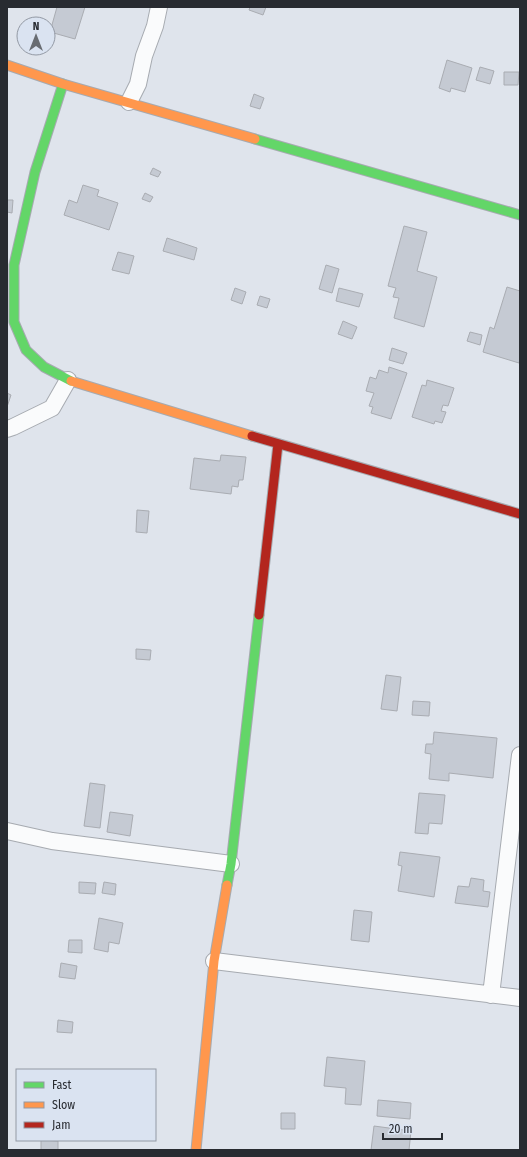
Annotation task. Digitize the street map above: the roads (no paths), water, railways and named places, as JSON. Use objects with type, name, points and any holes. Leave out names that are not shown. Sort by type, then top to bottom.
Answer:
[{"type":"street","points":[[129,102],[138,84],[144,56],[155,26],[159,7]]},
{"type":"street","points":[[7,65],[63,84],[520,215]]},
{"type":"street","points":[[63,84],[35,172],[14,265],[14,322],[26,350],[44,367],[68,380],[278,444],[520,514]]},
{"type":"street","points":[[7,429],[52,408],[68,380]]},
{"type":"street","points":[[196,1150],[214,961],[231,864],[278,444]]},
{"type":"street","points":[[491,995],[520,755]]},
{"type":"street","points":[[7,831],[52,841],[231,864]]},
{"type":"street","points":[[214,961],[520,998]]}]
